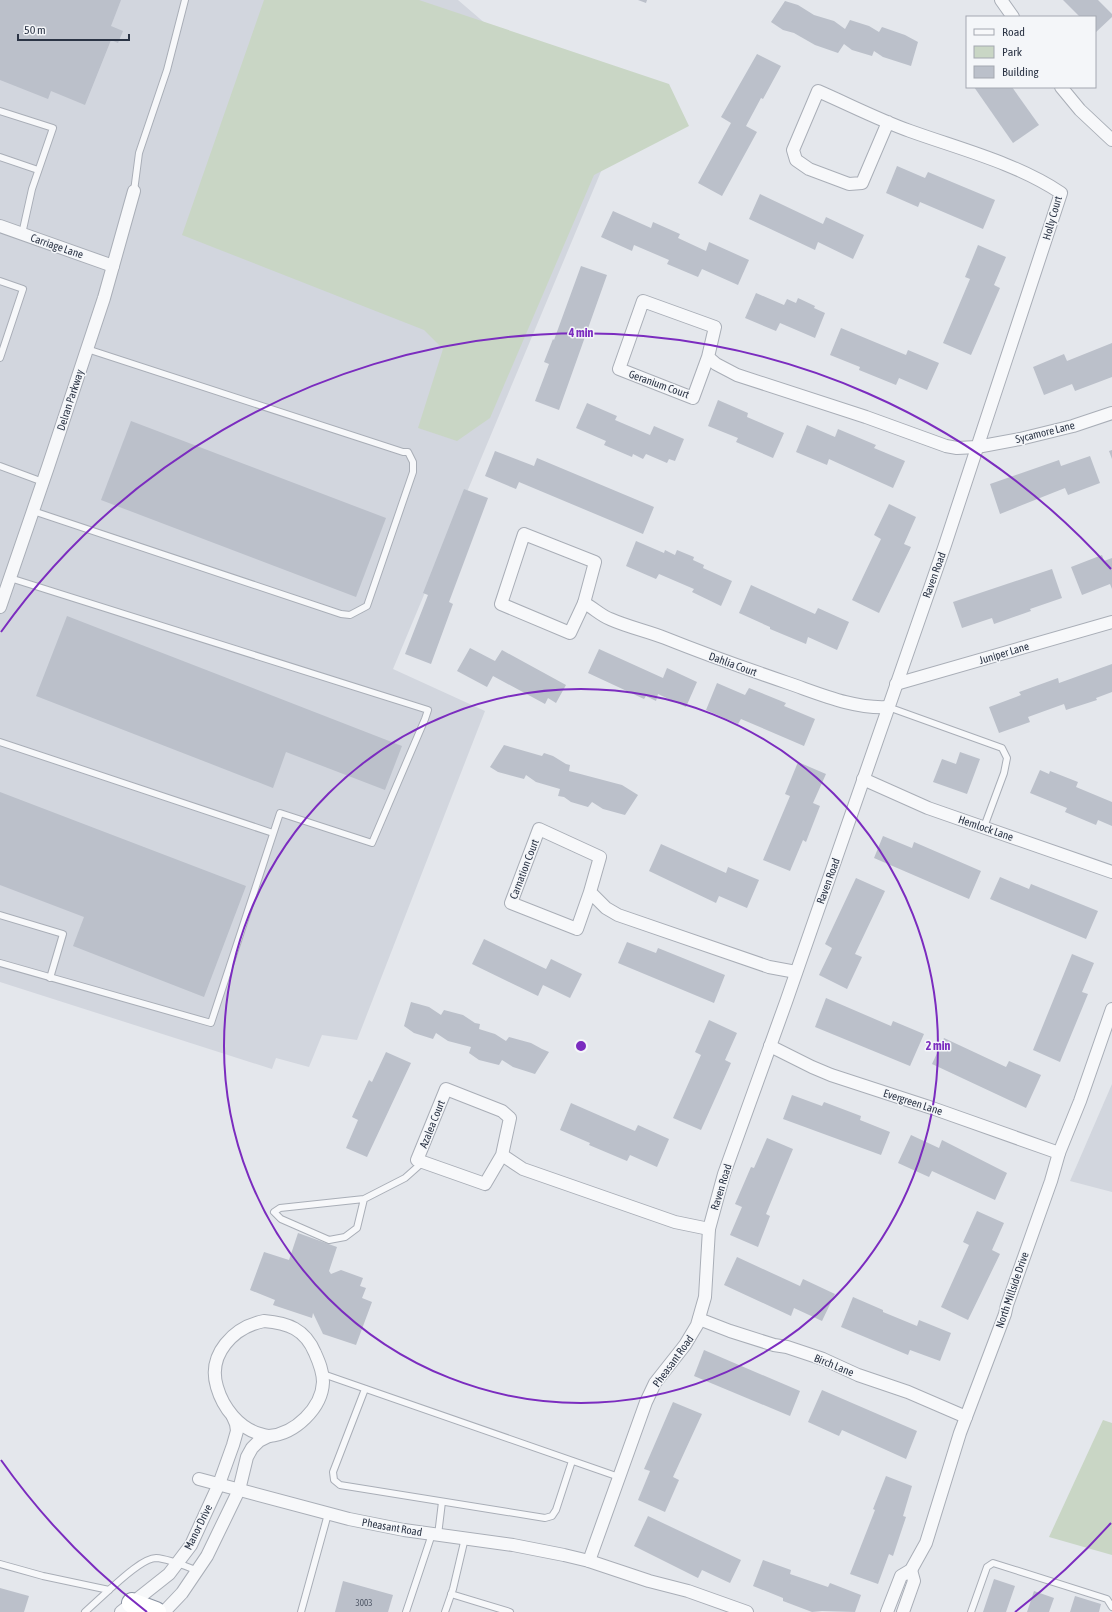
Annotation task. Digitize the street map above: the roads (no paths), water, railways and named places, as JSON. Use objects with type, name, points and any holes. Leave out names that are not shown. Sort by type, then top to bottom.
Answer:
[{"type":"highway","points":[[126,1607],[156,1612]]},
{"type":"street","points":[[1001,0],[1012,16]]},
{"type":"street","points":[[1061,88],[1080,110],[1112,140]]},
{"type":"street","name":"Holly Court","points":[[888,122],[862,183],[850,184],[809,170],[796,160],[793,150],[818,90],[908,130],[1002,163],[1043,181],[1061,192],[977,447]]},
{"type":"street","name":"Delran Parkway","points":[[0,606],[87,349],[113,266],[134,191]]},
{"type":"street","name":"Carriage Lane","points":[[0,226],[113,266]]},
{"type":"street","name":"Geranium Court","points":[[643,301],[715,327],[708,357],[692,398],[619,369],[643,301]]},
{"type":"street","points":[[708,357],[716,364],[737,375],[866,417],[946,446],[957,448],[977,447]]},
{"type":"street","name":"Sycamore Lane","points":[[977,447],[1020,439],[1073,426],[1112,413]]},
{"type":"street","name":"Raven Road","points":[[699,1319],[707,1283],[707,1245],[709,1229],[724,1174],[952,525],[977,447]]},
{"type":"street","points":[[524,534],[595,562],[584,603],[570,633],[501,604],[524,534]]},
{"type":"street","name":"Dahlia Court","points":[[584,603],[591,606],[600,615],[664,637],[737,666],[862,706],[874,708],[888,707]]},
{"type":"street","name":"Juniper Lane","points":[[896,684],[1112,622]]},
{"type":"street","name":"Hemlock Lane","points":[[863,779],[917,804],[1112,872]]},
{"type":"street","name":"Carnation Court","points":[[539,829],[600,857],[590,892],[577,929],[511,903],[539,829]]},
{"type":"street","points":[[590,892],[606,908],[618,915],[769,967],[796,972]]},
{"type":"street","name":"North Millside Drive","points":[[887,1612],[902,1576],[912,1570],[926,1544],[966,1417],[1005,1314],[1059,1153],[1080,1101],[1112,1009]]},
{"type":"street","name":"Evergreen Lane","points":[[770,1046],[831,1075],[927,1106],[1059,1153]]},
{"type":"street","name":"Azalea Court","points":[[446,1089],[502,1111],[510,1118],[502,1155],[485,1184],[417,1160],[446,1089]]},
{"type":"street","points":[[502,1155],[522,1169],[535,1174],[675,1222],[709,1229]]},
{"type":"street","name":"Birch Lane","points":[[699,1319],[730,1331],[774,1345],[787,1347],[823,1360],[858,1375],[908,1392],[966,1417]]},
{"type":"street","name":"Pheasant Road","points":[[589,1561],[641,1412],[650,1392],[662,1372],[692,1335],[699,1319]]},
{"type":"street","name":"Manor Drive","points":[[126,1607],[160,1582],[178,1563],[197,1534],[218,1484],[235,1438],[236,1424],[224,1404],[215,1378],[215,1369],[222,1350],[235,1333],[244,1327],[264,1321],[291,1326],[303,1335],[313,1347],[322,1367],[322,1391],[319,1399],[309,1414],[294,1427],[268,1436],[256,1444],[247,1457],[239,1490],[207,1556],[182,1593],[164,1612]]},
{"type":"street","name":"Manor Drive","points":[[233,1417],[245,1428],[268,1436]]},
{"type":"street","name":"Pheasant Road","points":[[199,1479],[328,1514],[390,1528],[513,1545],[589,1561],[649,1581],[688,1591],[747,1612]]},
{"type":"street","name":"North Millside Drive","points":[[903,1612],[914,1581],[912,1570]]},
{"type":"lane","points":[[134,191],[139,152],[167,70],[185,0]]},
{"type":"lane","points":[[0,111],[52,128],[32,189],[22,234]]},
{"type":"lane","points":[[0,157],[38,170]]},
{"type":"lane","points":[[0,281],[23,289],[0,358]]},
{"type":"lane","points":[[33,511],[350,616],[366,606],[413,472],[413,462],[408,452],[402,452],[87,349]]},
{"type":"lane","points":[[0,466],[43,482]]},
{"type":"lane","points":[[0,963],[211,1023],[280,813],[372,843],[426,719],[428,710],[10,578]]},
{"type":"lane","points":[[888,707],[1002,748],[1007,758],[1004,774],[984,827]]},
{"type":"lane","points":[[0,742],[273,833]]},
{"type":"lane","points":[[0,915],[63,934],[50,978]]},
{"type":"lane","points":[[364,1199],[357,1228],[345,1238],[329,1240],[281,1218],[274,1212],[280,1208],[364,1199],[405,1178],[423,1162]]},
{"type":"lane","points":[[322,1374],[619,1477]]},
{"type":"lane","points":[[365,1389],[333,1472],[334,1480],[340,1485],[545,1518],[552,1516],[556,1510],[572,1461]]},
{"type":"lane","points":[[406,1612],[435,1534],[442,1502]]},
{"type":"lane","points":[[301,1612],[328,1514]]},
{"type":"lane","points":[[445,1612],[465,1538]]},
{"type":"lane","points":[[85,1612],[140,1564],[154,1558],[178,1563],[198,1570]]},
{"type":"lane","points":[[971,1612],[987,1567],[993,1563],[1106,1599],[1112,1607]]},
{"type":"lane","points":[[0,1564],[43,1576],[109,1590]]},
{"type":"lane","points":[[451,1594],[510,1612]]}]
